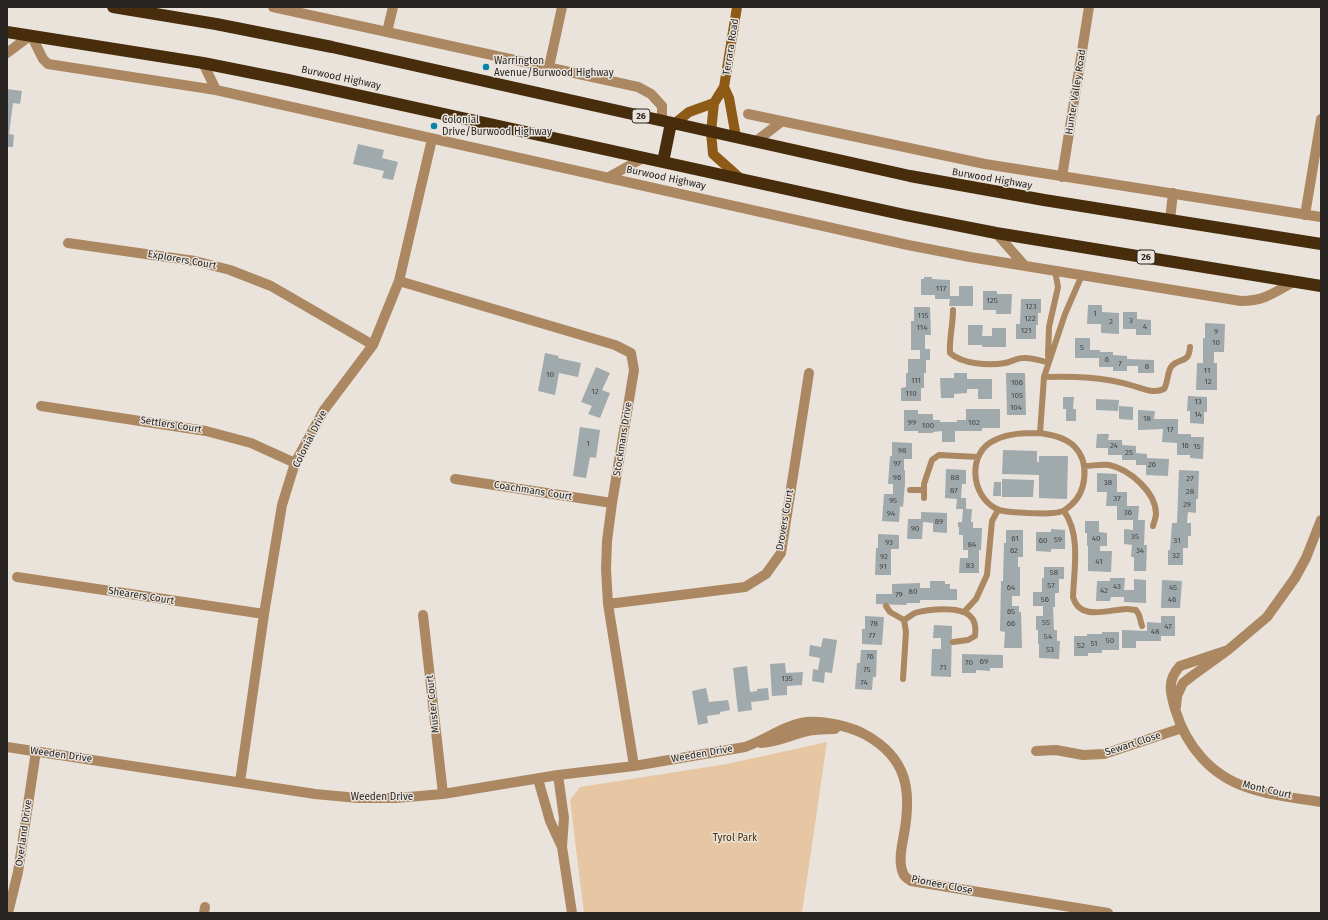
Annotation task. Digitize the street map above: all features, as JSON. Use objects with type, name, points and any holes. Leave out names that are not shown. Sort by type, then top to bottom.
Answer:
[{"type":"highway","name":"Burwood Highway","points":[[113,7],[216,24],[332,47],[910,176],[1044,200],[1321,244]]},
{"type":"highway","name":"Burwood Highway","points":[[7,32],[203,63],[438,112],[643,158],[996,233],[1321,286]]},
{"type":"highway","points":[[663,162],[669,123]]},
{"type":"street","points":[[273,7],[625,84],[645,90],[651,94],[662,106],[669,123],[690,112],[714,103]]},
{"type":"street","points":[[387,32],[393,7]]},
{"type":"street","points":[[549,67],[562,7]]},
{"type":"street","name":"Terrara Road","points":[[737,7],[724,87],[714,103],[711,132],[713,154],[741,179]]},
{"type":"street","name":"Hunter Valley Road","points":[[1062,177],[1089,7]]},
{"type":"street","points":[[7,53],[31,35]]},
{"type":"street","name":"Burwood Highway","points":[[31,35],[40,53],[48,64],[216,90],[950,254],[1241,301],[1251,301],[1264,298],[1295,281]]},
{"type":"street","points":[[203,63],[216,90]]},
{"type":"street","name":"Terrara Road","points":[[724,87],[729,98],[736,137]]},
{"type":"street","name":"Burwood Highway","points":[[748,114],[960,160],[1321,217]]},
{"type":"street","points":[[1305,215],[1321,119]]},
{"type":"street","points":[[755,142],[781,122]]},
{"type":"street","name":"Colonial Drive","points":[[240,782],[264,614],[282,505],[295,463],[324,410],[373,345],[399,282],[432,139]]},
{"type":"street","name":"Burwood Highway","points":[[607,178],[643,158]]},
{"type":"street","points":[[1170,220],[1173,193]]},
{"type":"street","points":[[996,233],[1025,266]]},
{"type":"street","name":"Explorers Court","points":[[68,243],[195,261],[230,270],[271,286],[373,345]]},
{"type":"street","name":"Stockmans Drive","points":[[399,282],[615,345],[632,353],[634,370],[612,503],[607,541],[606,569],[608,604],[634,766]]},
{"type":"street","name":"Drovers Court","points":[[608,604],[745,587],[766,574],[781,553],[809,373]]},
{"type":"street","name":"Settlers Court","points":[[41,406],[206,430],[251,443],[295,463]]},
{"type":"street","name":"Coachmans Court","points":[[455,479],[612,503]]},
{"type":"street","name":"Mont Court","points":[[1176,712],[1177,696],[1183,684],[1228,650],[1267,617],[1285,593],[1306,558],[1321,520]]},
{"type":"street","name":"Shearers Court","points":[[17,577],[264,614]]},
{"type":"street","name":"Muster Court","points":[[423,615],[443,794]]},
{"type":"street","name":"Mont Court","points":[[1228,650],[1180,666],[1174,672],[1171,679],[1171,692],[1176,712],[1187,738],[1198,753],[1218,774],[1232,782],[1249,788],[1321,802]]},
{"type":"street","name":"Weeden Drive","points":[[7,747],[315,794],[358,798],[396,798],[443,794],[558,775],[634,766],[745,747],[756,743],[784,728],[807,722],[815,721],[849,728]]},
{"type":"street","name":"Pioneer Close","points":[[849,728],[859,731],[884,747],[894,757],[904,777],[907,787],[908,804],[900,859],[903,874],[911,881],[1108,913]]},
{"type":"street","name":"Sewart Close","points":[[1036,751],[1056,750],[1083,755],[1104,754],[1182,728]]},
{"type":"street","name":"Overland Drive","points":[[8,913],[18,872],[36,751]]},
{"type":"street","points":[[558,775],[564,818],[562,847],[572,913]]},
{"type":"street","points":[[538,778],[550,821],[562,847]]},
{"type":"lane","points":[[1048,362],[1049,327],[1058,287],[1055,271]]},
{"type":"lane","points":[[1040,433],[1044,377],[1065,314],[1082,275]]},
{"type":"lane","points":[[954,310],[950,353],[955,358],[967,362],[992,364],[1005,363],[1023,358],[1048,362]]},
{"type":"lane","points":[[1044,377],[1070,376],[1094,378],[1120,382],[1157,392],[1164,389],[1170,368],[1174,364],[1185,360],[1189,355],[1190,347]]},
{"type":"lane","points":[[1040,433],[1059,436],[1074,446],[1082,457],[1085,481],[1080,495],[1074,503],[1064,511],[1045,514],[998,510],[989,504],[981,494],[976,483],[975,470],[978,457],[983,449],[994,440],[1012,434],[1040,433]]},
{"type":"lane","points":[[924,498],[924,490],[932,460],[939,455],[978,457]]},
{"type":"lane","points":[[1084,466],[1109,465],[1126,472],[1143,484],[1154,501],[1156,514],[1153,526]]},
{"type":"lane","points":[[910,490],[924,490]]},
{"type":"lane","points":[[964,612],[976,599],[987,575],[992,521],[998,510]]},
{"type":"lane","points":[[1064,511],[1070,520],[1074,532],[1075,546],[1073,597],[1075,605],[1082,610],[1096,613],[1126,609],[1136,610],[1142,626]]},
{"type":"lane","points":[[886,606],[890,612],[904,620]]},
{"type":"lane","points":[[904,620],[915,614],[930,610],[964,612],[972,616],[976,628],[975,636],[968,640],[952,642]]},
{"type":"lane","points":[[903,679],[906,632],[904,620]]},
{"type":"green space","name":"Tyrol Park","points":[[827,742],[802,913],[584,913],[570,800],[580,787],[727,764]]},
{"type":"building","points":[[7,89],[22,91],[20,104],[13,103],[9,134],[14,135],[13,147],[7,147]]},
{"type":"building","points":[[358,144],[384,150],[382,158],[398,162],[393,180],[382,178],[384,171],[353,164]]},
{"type":"building","points":[[924,277],[950,280],[950,296],[959,296],[959,286],[973,286],[973,306],[949,306],[950,299],[935,299],[935,295],[921,295],[921,279],[924,279]]},
{"type":"building","points":[[983,291],[997,291],[997,294],[1012,294],[1011,314],[996,314],[996,310],[983,310]]},
{"type":"building","points":[[1021,299],[1041,299],[1041,313],[1038,313],[1038,325],[1036,325],[1036,339],[1016,339],[1016,324],[1020,324]]},
{"type":"building","points":[[1088,305],[1102,305],[1102,312],[1119,313],[1119,334],[1101,333],[1101,324],[1087,324]]},
{"type":"building","points":[[914,307],[930,307],[931,335],[925,335],[925,349],[930,349],[930,360],[926,360],[924,388],[921,388],[921,401],[901,401],[901,388],[906,387],[908,359],[920,359],[920,350],[911,350],[911,321],[914,321]]},
{"type":"building","points":[[1123,312],[1137,312],[1137,319],[1151,320],[1151,335],[1136,335],[1136,329],[1123,329]]},
{"type":"building","points":[[1205,323],[1225,324],[1224,352],[1214,352],[1214,363],[1217,363],[1217,390],[1196,390],[1197,363],[1203,363],[1203,338],[1205,338]]},
{"type":"building","points":[[968,325],[983,325],[982,336],[992,336],[992,328],[1006,328],[1006,347],[982,347],[982,345],[968,345]]},
{"type":"building","points":[[1075,338],[1090,338],[1090,350],[1113,352],[1113,355],[1127,356],[1127,359],[1154,360],[1154,373],[1138,373],[1138,366],[1127,366],[1127,371],[1113,371],[1113,367],[1099,367],[1099,358],[1075,358]]},
{"type":"building","points":[[545,353],[559,356],[558,358],[581,363],[578,377],[559,373],[555,395],[538,391]]},
{"type":"building","points":[[596,367],[610,373],[602,390],[610,393],[600,418],[588,414],[592,406],[581,402]]},
{"type":"building","points":[[954,373],[967,373],[967,379],[992,379],[992,399],[978,399],[978,389],[967,389],[967,393],[954,394],[954,398],[941,398],[940,378],[954,378]]},
{"type":"building","points":[[1006,373],[1025,373],[1026,415],[1007,415]]},
{"type":"building","points":[[1188,396],[1207,397],[1207,412],[1204,412],[1204,424],[1190,423],[1190,411],[1187,411]]},
{"type":"building","points":[[1063,397],[1074,397],[1073,409],[1076,409],[1076,421],[1066,421],[1066,409],[1063,409]]},
{"type":"building","points":[[1096,399],[1119,400],[1118,411],[1096,410]]},
{"type":"building","points":[[1119,406],[1133,407],[1133,420],[1119,419]]},
{"type":"building","points":[[966,409],[1000,409],[1000,428],[982,428],[982,431],[955,431],[955,442],[942,442],[942,431],[933,433],[918,433],[918,431],[904,431],[904,410],[918,410],[918,414],[933,414],[933,420],[940,420],[940,422],[957,422],[957,420],[966,420]]},
{"type":"building","points":[[1138,410],[1155,411],[1154,419],[1178,419],[1178,434],[1191,434],[1191,437],[1204,437],[1203,459],[1190,458],[1190,455],[1177,455],[1177,443],[1162,442],[1163,429],[1138,430]]},
{"type":"building","points":[[580,427],[600,430],[596,458],[590,457],[586,478],[573,476]]},
{"type":"building","points":[[1097,434],[1109,434],[1108,440],[1122,440],[1122,445],[1136,446],[1136,453],[1147,454],[1147,458],[1169,459],[1168,476],[1146,475],[1146,465],[1136,465],[1136,460],[1122,460],[1122,455],[1108,455],[1108,448],[1096,448]]},
{"type":"building","points":[[892,442],[912,443],[912,459],[904,459],[905,484],[903,507],[900,506],[899,522],[882,521],[884,494],[893,494],[893,484],[888,484],[890,456],[892,456]]},
{"type":"building","points":[[1003,450],[1037,451],[1037,462],[1039,462],[1039,456],[1068,456],[1067,499],[1039,498],[1039,475],[1002,474]]},
{"type":"building","points":[[946,469],[966,470],[966,484],[962,484],[961,498],[966,498],[966,509],[972,509],[971,522],[973,522],[973,528],[982,528],[981,550],[979,550],[979,573],[959,573],[960,558],[968,558],[968,550],[963,550],[963,535],[959,535],[958,527],[958,522],[962,522],[963,509],[956,509],[957,499],[945,498]]},
{"type":"building","points":[[1179,470],[1199,471],[1198,499],[1196,499],[1196,513],[1188,512],[1187,523],[1191,523],[1191,536],[1188,536],[1188,548],[1183,548],[1183,565],[1168,565],[1168,550],[1170,550],[1172,523],[1177,523]]},
{"type":"building","points":[[1097,473],[1117,474],[1117,492],[1127,492],[1127,506],[1139,506],[1138,520],[1145,520],[1144,545],[1147,545],[1146,571],[1134,571],[1134,557],[1131,557],[1132,545],[1124,544],[1124,529],[1133,530],[1133,520],[1117,520],[1117,506],[1106,506],[1107,492],[1097,492]]},
{"type":"building","points":[[1002,479],[1034,480],[1033,497],[1002,497]]},
{"type":"building","points":[[994,482],[1001,482],[1001,496],[993,496]]},
{"type":"building","points":[[921,512],[947,513],[947,533],[933,532],[933,523],[923,522],[922,539],[907,539],[908,519],[921,519]]},
{"type":"building","points":[[1085,521],[1099,521],[1099,532],[1107,533],[1107,546],[1100,546],[1100,551],[1112,551],[1111,572],[1088,571],[1088,546],[1087,533],[1085,533]]},
{"type":"building","points":[[1051,529],[1065,530],[1065,549],[1051,549],[1051,552],[1036,551],[1036,532],[1051,532]]},
{"type":"building","points":[[1006,530],[1023,530],[1023,557],[1018,557],[1018,567],[1020,567],[1020,596],[1012,596],[1012,606],[1019,606],[1019,612],[1021,612],[1022,648],[1004,648],[1005,632],[1000,631],[1001,581],[1003,581],[1004,543],[1006,543]]},
{"type":"building","points":[[878,534],[899,535],[899,549],[891,549],[891,575],[875,575]]},
{"type":"building","points":[[1044,567],[1064,567],[1064,579],[1059,579],[1059,593],[1055,593],[1055,607],[1053,607],[1054,630],[1057,630],[1057,641],[1060,641],[1059,659],[1039,658],[1036,616],[1043,616],[1043,606],[1033,606],[1033,592],[1042,592]]},
{"type":"building","points":[[1110,578],[1125,578],[1124,590],[1134,590],[1134,579],[1146,580],[1146,603],[1124,602],[1124,597],[1111,597],[1110,601],[1096,601],[1097,581],[1110,581]]},
{"type":"building","points":[[1162,580],[1182,581],[1180,608],[1161,608]]},
{"type":"building","points":[[930,581],[945,581],[945,584],[950,584],[950,589],[957,589],[957,600],[920,600],[920,603],[907,603],[906,605],[876,604],[876,594],[892,594],[892,584],[920,583],[920,588],[930,588]]},
{"type":"building","points":[[865,616],[884,617],[882,645],[862,644],[862,629],[865,629]]},
{"type":"building","points":[[1161,616],[1175,616],[1175,636],[1161,636],[1161,641],[1136,641],[1136,648],[1122,648],[1122,630],[1147,631],[1147,622],[1161,623]]},
{"type":"building","points":[[934,625],[952,626],[951,677],[931,676],[932,649],[941,649],[941,638],[933,638]]},
{"type":"building","points":[[1102,632],[1119,632],[1119,650],[1102,650],[1102,653],[1088,653],[1088,656],[1074,656],[1074,636],[1102,634]]},
{"type":"building","points":[[823,638],[837,640],[832,673],[825,672],[824,683],[812,681],[813,669],[818,670],[820,658],[809,656],[810,645],[821,647]]},
{"type":"building","points":[[861,650],[877,650],[876,677],[873,677],[872,690],[855,689],[857,663],[860,663]]},
{"type":"building","points":[[962,654],[1003,655],[1003,668],[990,668],[990,671],[976,670],[976,673],[962,673]]},
{"type":"building","points":[[785,663],[786,673],[803,672],[802,685],[787,686],[787,695],[772,696],[770,664]]},
{"type":"building","points":[[747,666],[750,692],[757,691],[757,689],[768,688],[769,700],[751,702],[752,710],[738,712],[733,668]]},
{"type":"building","points":[[706,688],[709,702],[728,700],[730,710],[720,712],[720,714],[707,716],[708,723],[698,725],[692,691]]},
{"type":"place","name":"Warrington Avenue/Burwood Highway","points":[[486,67]]},
{"type":"place","name":"Colonial Drive/Burwood Highway","points":[[434,126]]}]
